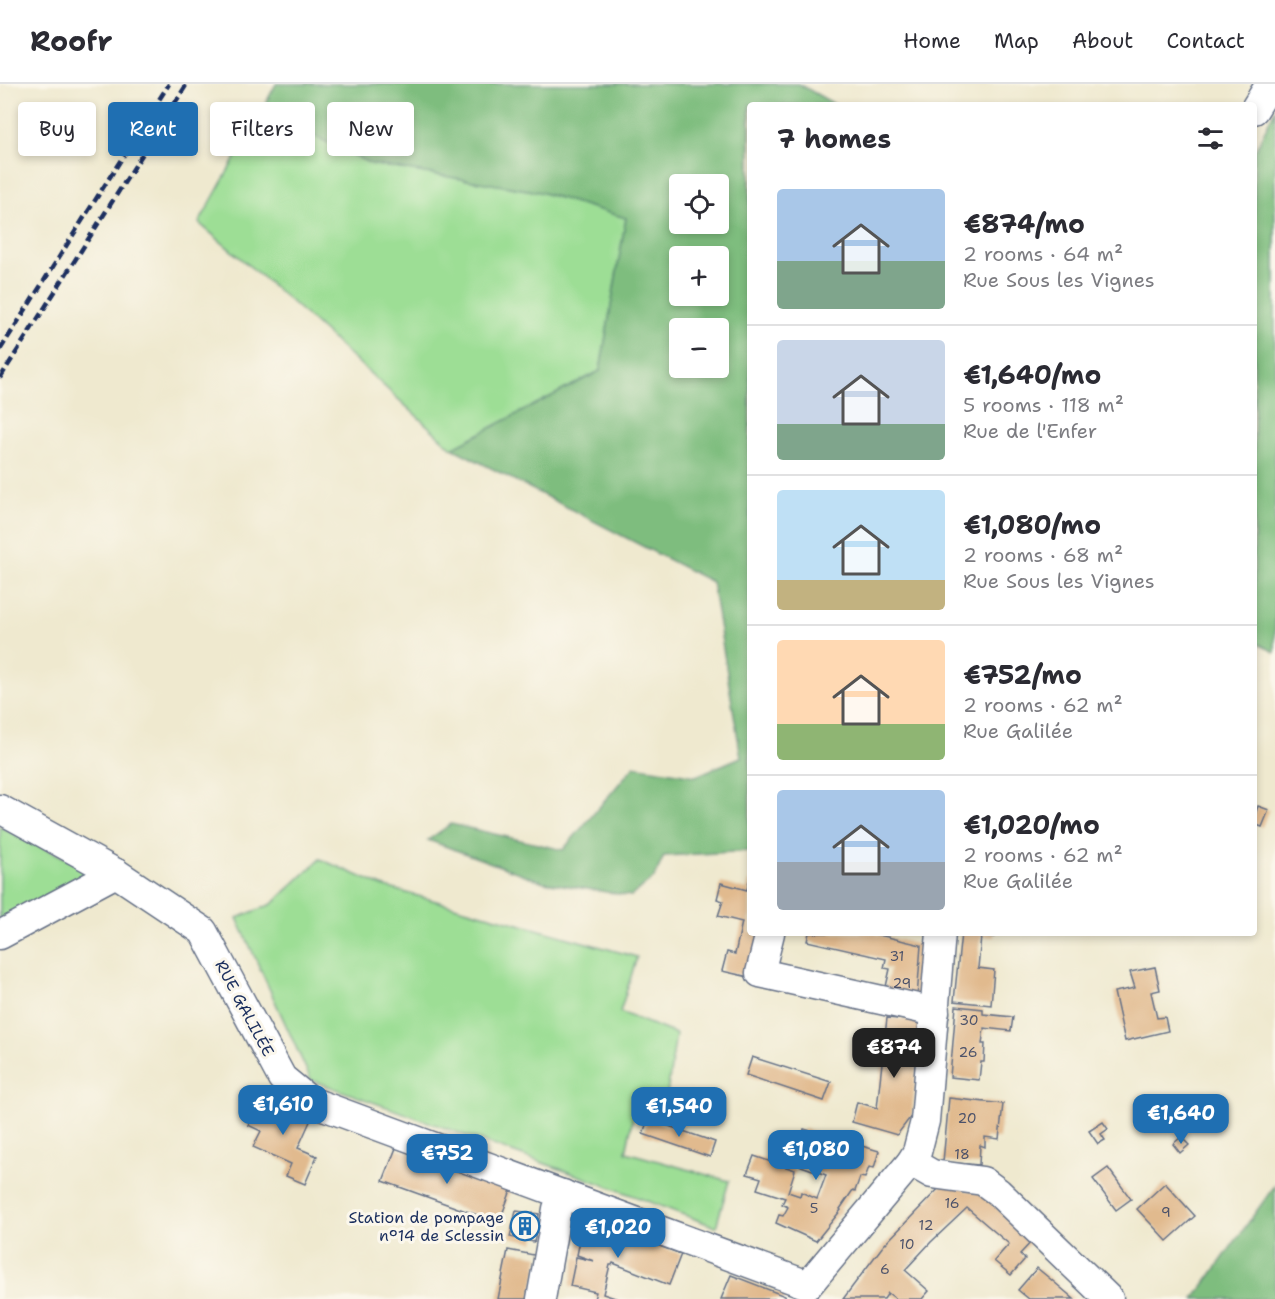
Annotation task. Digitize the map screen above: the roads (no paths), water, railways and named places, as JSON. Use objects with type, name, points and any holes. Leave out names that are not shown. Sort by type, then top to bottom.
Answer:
[{"type":"street","points":[[1257,105],[1270,84]]},
{"type":"street","name":"RUE GALILÉE","points":[[0,809],[116,873],[203,931],[282,1078],[310,1101],[563,1194],[810,1292]]},
{"type":"street","points":[[0,935],[116,873]]},
{"type":"street","points":[[769,936],[760,973],[935,1012]]},
{"type":"street","points":[[810,1292],[917,1152],[925,1121],[942,936]]},
{"type":"street","points":[[911,1162],[932,1174],[983,1181],[998,1192],[1109,1299]]},
{"type":"street","points":[[541,1299],[557,1209],[563,1194]]},
{"type":"railway","points":[[0,350],[169,84]]},
{"type":"railway","points":[[0,378],[187,84]]},
{"type":"place","name":"Station de pompage n°14 de Sclessin","points":[[525,1226]]}]
